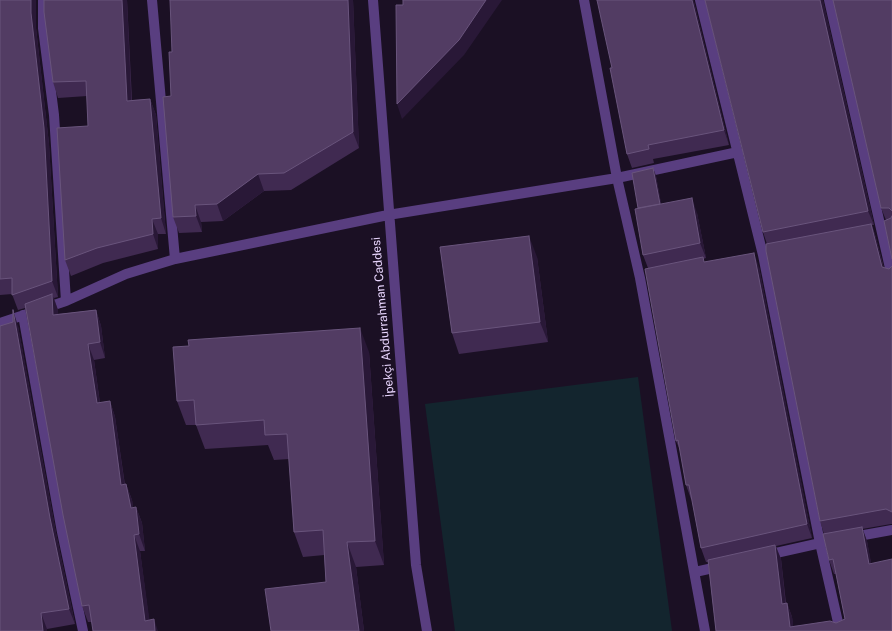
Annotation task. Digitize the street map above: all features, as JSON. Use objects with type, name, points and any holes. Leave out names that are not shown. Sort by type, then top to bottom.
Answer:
[{"type":"street","points":[[43,0],[43,28],[54,115],[66,301]]},
{"type":"street","points":[[152,0],[175,258]]},
{"type":"street","name":"İpekçi Abdurrahman Caddesi","points":[[373,0],[388,215],[416,566],[427,631]]},
{"type":"street","points":[[584,0],[617,178],[643,278],[705,631]]},
{"type":"street","points":[[700,0],[762,255],[820,543],[840,631]]},
{"type":"street","points":[[829,0],[877,230],[892,277]]},
{"type":"street","points":[[0,323],[66,301],[126,274],[175,258],[388,215],[617,178],[738,152]]},
{"type":"street","points":[[877,230],[892,228]]},
{"type":"street","points":[[23,315],[61,524],[83,631]]},
{"type":"street","points":[[753,558],[838,539],[892,530]]},
{"type":"street","points":[[695,572],[731,564]]},
{"type":"shaded area","points":[[638,377],[672,631],[455,631],[425,404]]},
{"type":"building","points":[[0,0],[31,0],[31,13],[44,128],[52,281],[12,295],[12,278],[0,279]]},
{"type":"building","points":[[44,0],[122,0],[127,101],[150,99],[161,218],[152,219],[153,234],[97,248],[65,260],[57,128],[88,126],[86,81],[53,82],[44,12]]},
{"type":"building","points":[[170,0],[348,0],[353,132],[284,173],[258,174],[217,204],[195,205],[196,216],[173,217],[163,97],[171,96],[169,52],[172,52]]},
{"type":"building","points":[[403,0],[486,0],[459,40],[397,104],[396,5],[403,5]]},
{"type":"building","points":[[597,0],[692,0],[724,130],[648,145],[649,149],[627,154],[610,68],[612,68]]},
{"type":"building","points":[[705,0],[820,0],[868,211],[763,232]]},
{"type":"building","points":[[833,0],[892,0],[892,211],[889,208],[881,208]]},
{"type":"building","points":[[653,168],[660,204],[638,208],[632,173]]},
{"type":"building","points":[[692,198],[700,243],[643,255],[635,209]]},
{"type":"building","points":[[892,216],[892,259],[884,221]]},
{"type":"building","points":[[871,224],[882,267],[889,269],[892,266],[892,512],[886,509],[820,521],[766,251],[766,244]]},
{"type":"building","points":[[529,236],[540,322],[452,333],[440,247]]},
{"type":"building","points":[[754,253],[807,524],[701,548],[689,485],[686,485],[678,440],[676,441],[645,269],[703,257],[704,262]]},
{"type":"building","points":[[52,294],[53,315],[96,310],[100,342],[88,344],[97,403],[110,401],[121,485],[126,484],[131,508],[136,507],[139,534],[134,535],[145,621],[154,619],[155,631],[93,631],[89,605],[82,606],[63,515],[25,304]]},
{"type":"building","points":[[13,310],[50,518],[69,609],[41,613],[43,631],[0,631],[0,326],[13,322]]},
{"type":"building","points":[[360,328],[375,541],[347,542],[359,631],[271,631],[265,589],[326,582],[323,530],[294,532],[287,434],[265,435],[264,420],[196,425],[194,400],[177,401],[173,347],[189,346],[188,340]]},
{"type":"building","points":[[862,527],[869,564],[892,559],[892,631],[716,631],[708,560],[775,545],[782,604],[787,603],[790,627],[830,621],[836,623],[845,619],[833,559],[829,560],[823,534]]}]
